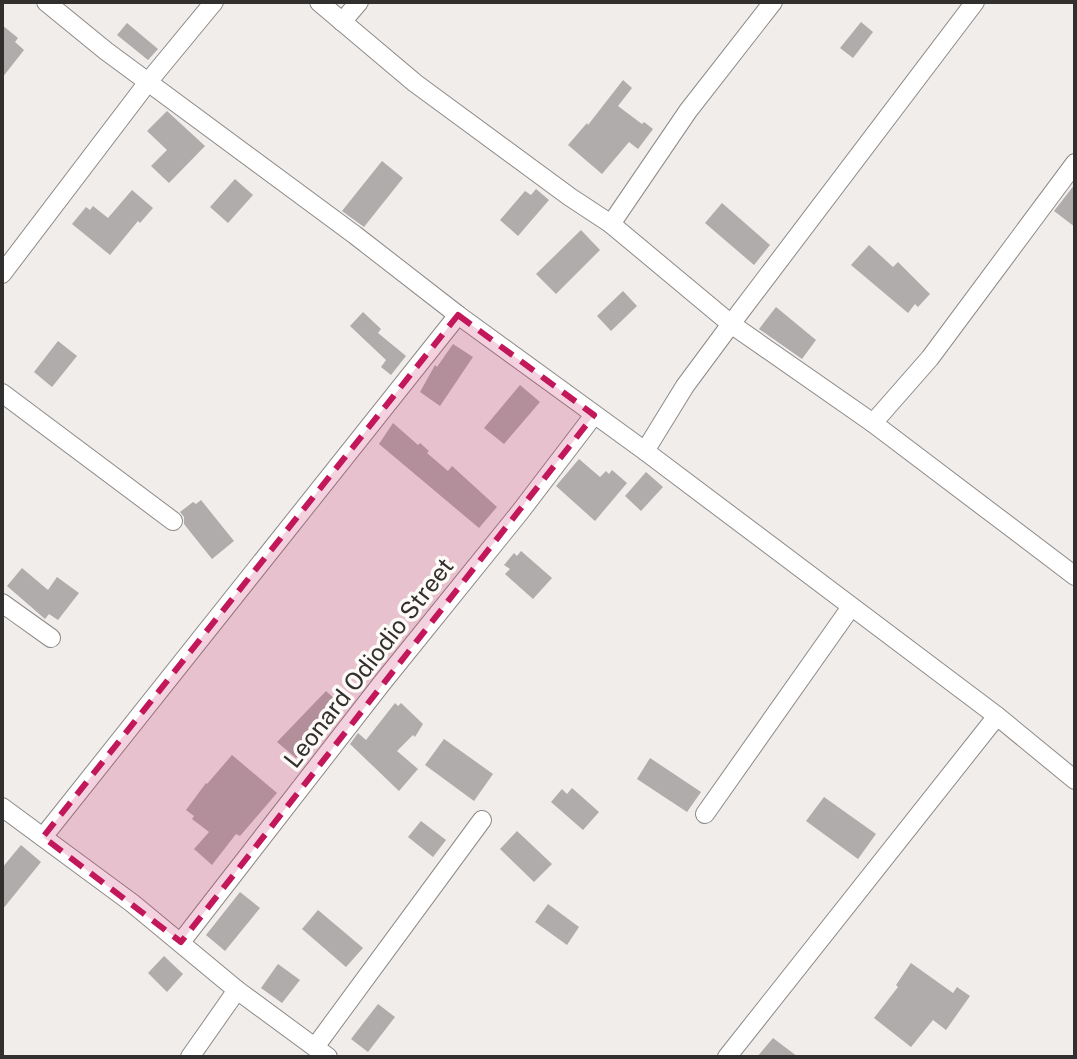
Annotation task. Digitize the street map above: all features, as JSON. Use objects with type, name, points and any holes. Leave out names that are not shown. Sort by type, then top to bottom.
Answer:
[{"type":"street","points":[[46,2],[458,315],[645,451],[997,716],[1075,780]]},
{"type":"street","points":[[2,274],[148,82],[214,2]]},
{"type":"street","points":[[319,2],[415,83],[611,224],[731,324],[873,423],[1075,576]]},
{"type":"street","points":[[342,22],[359,2]]},
{"type":"street","points":[[611,224],[688,111],[773,2]]},
{"type":"street","points":[[645,451],[685,386],[975,2]]},
{"type":"street","points":[[873,423],[930,358],[1075,163]]},
{"type":"street","points":[[43,837],[458,315]]},
{"type":"street","points":[[2,393],[173,521]]},
{"type":"street","name":"Leonard Odiodio Street","points":[[181,942],[594,415]]},
{"type":"street","points":[[2,603],[51,638]]},
{"type":"street","points":[[705,814],[851,607]]},
{"type":"street","points":[[727,1057],[997,716]]},
{"type":"street","points":[[2,807],[181,942],[237,990],[322,1052],[482,820]]},
{"type":"street","points":[[190,1057],[237,990]]},
{"type":"highlighted area","points":[[458,315],[594,415],[181,942],[43,837]]},
{"type":"building","points":[[861,22],[873,32],[853,58],[840,48]]},
{"type":"building","points":[[127,23],[158,49],[148,60],[117,35]]},
{"type":"building","points":[[2,25],[18,38],[15,42],[24,50],[2,78]]},
{"type":"building","points":[[623,80],[632,88],[618,106],[653,129],[638,149],[629,142],[602,174],[568,145]]},
{"type":"building","points":[[167,111],[205,146],[169,183],[151,166],[167,150],[147,131]]},
{"type":"building","points":[[382,161],[403,178],[364,227],[342,211]]},
{"type":"building","points":[[235,179],[253,195],[228,223],[210,207]]},
{"type":"building","points":[[1075,184],[1075,227],[1054,211]]},
{"type":"building","points":[[536,189],[549,200],[518,236],[500,220],[525,191],[531,195]]},
{"type":"building","points":[[132,190],[153,208],[110,255],[72,224],[86,207],[90,210],[93,206],[108,218]]},
{"type":"building","points":[[722,203],[770,245],[754,265],[705,223]]},
{"type":"building","points":[[581,230],[600,250],[556,294],[536,274]]},
{"type":"building","points":[[869,245],[893,267],[898,262],[930,294],[918,307],[915,304],[908,313],[851,265]]},
{"type":"building","points":[[623,291],[637,306],[611,331],[597,316]]},
{"type":"building","points":[[776,307],[816,340],[802,359],[759,329]]},
{"type":"building","points":[[363,312],[381,329],[378,333],[406,356],[391,375],[381,367],[386,360],[350,326]]},
{"type":"building","points":[[58,341],[77,356],[52,387],[34,372]]},
{"type":"building","points":[[453,344],[473,357],[440,406],[420,392],[435,365],[437,367]]},
{"type":"building","points":[[520,385],[540,402],[504,444],[484,428]]},
{"type":"building","points":[[393,423],[418,445],[420,443],[448,471],[452,466],[497,507],[479,528],[379,444]]},
{"type":"building","points":[[579,459],[600,477],[612,470],[627,483],[595,521],[556,486]]},
{"type":"building","points":[[646,472],[663,487],[641,511],[625,496]]},
{"type":"building","points":[[201,500],[234,541],[212,559],[184,524],[180,512]]},
{"type":"building","points":[[521,551],[552,578],[533,599],[505,574],[510,569],[504,565],[514,553],[517,556]]},
{"type":"building","points":[[22,568],[48,590],[57,577],[79,593],[58,620],[49,614],[45,619],[7,586]]},
{"type":"building","points":[[326,691],[335,699],[332,703],[343,713],[327,732],[322,727],[296,758],[277,742]]},
{"type":"building","points":[[395,703],[398,706],[401,703],[423,724],[415,737],[413,735],[397,751],[418,769],[399,791],[350,744],[358,733],[366,740]]},
{"type":"building","points":[[444,739],[493,774],[474,801],[425,765]]},
{"type":"building","points":[[232,755],[277,793],[240,836],[236,834],[212,865],[194,849],[209,832],[186,810]]},
{"type":"building","points":[[650,758],[701,792],[687,812],[637,779]]},
{"type":"building","points":[[572,788],[599,812],[583,830],[551,802],[562,789],[567,794]]},
{"type":"building","points":[[824,797],[876,834],[858,859],[806,821]]},
{"type":"building","points":[[421,821],[446,840],[433,857],[408,837]]},
{"type":"building","points":[[517,831],[552,864],[534,882],[500,849]]},
{"type":"building","points":[[21,845],[41,862],[2,910],[2,868]]},
{"type":"building","points":[[240,892],[260,908],[225,951],[206,935]]},
{"type":"building","points":[[548,904],[579,927],[567,945],[535,922]]},
{"type":"building","points":[[318,910],[363,948],[346,967],[302,929]]},
{"type":"building","points":[[164,956],[183,974],[167,992],[148,973]]},
{"type":"building","points":[[911,963],[953,993],[957,987],[970,996],[946,1030],[933,1020],[911,1047],[874,1018],[898,987],[896,985]]},
{"type":"building","points":[[278,964],[300,980],[282,1003],[261,988]]},
{"type":"building","points":[[378,1004],[395,1017],[368,1052],[351,1039]]},
{"type":"building","points":[[773,1038],[798,1057],[757,1057]]}]
